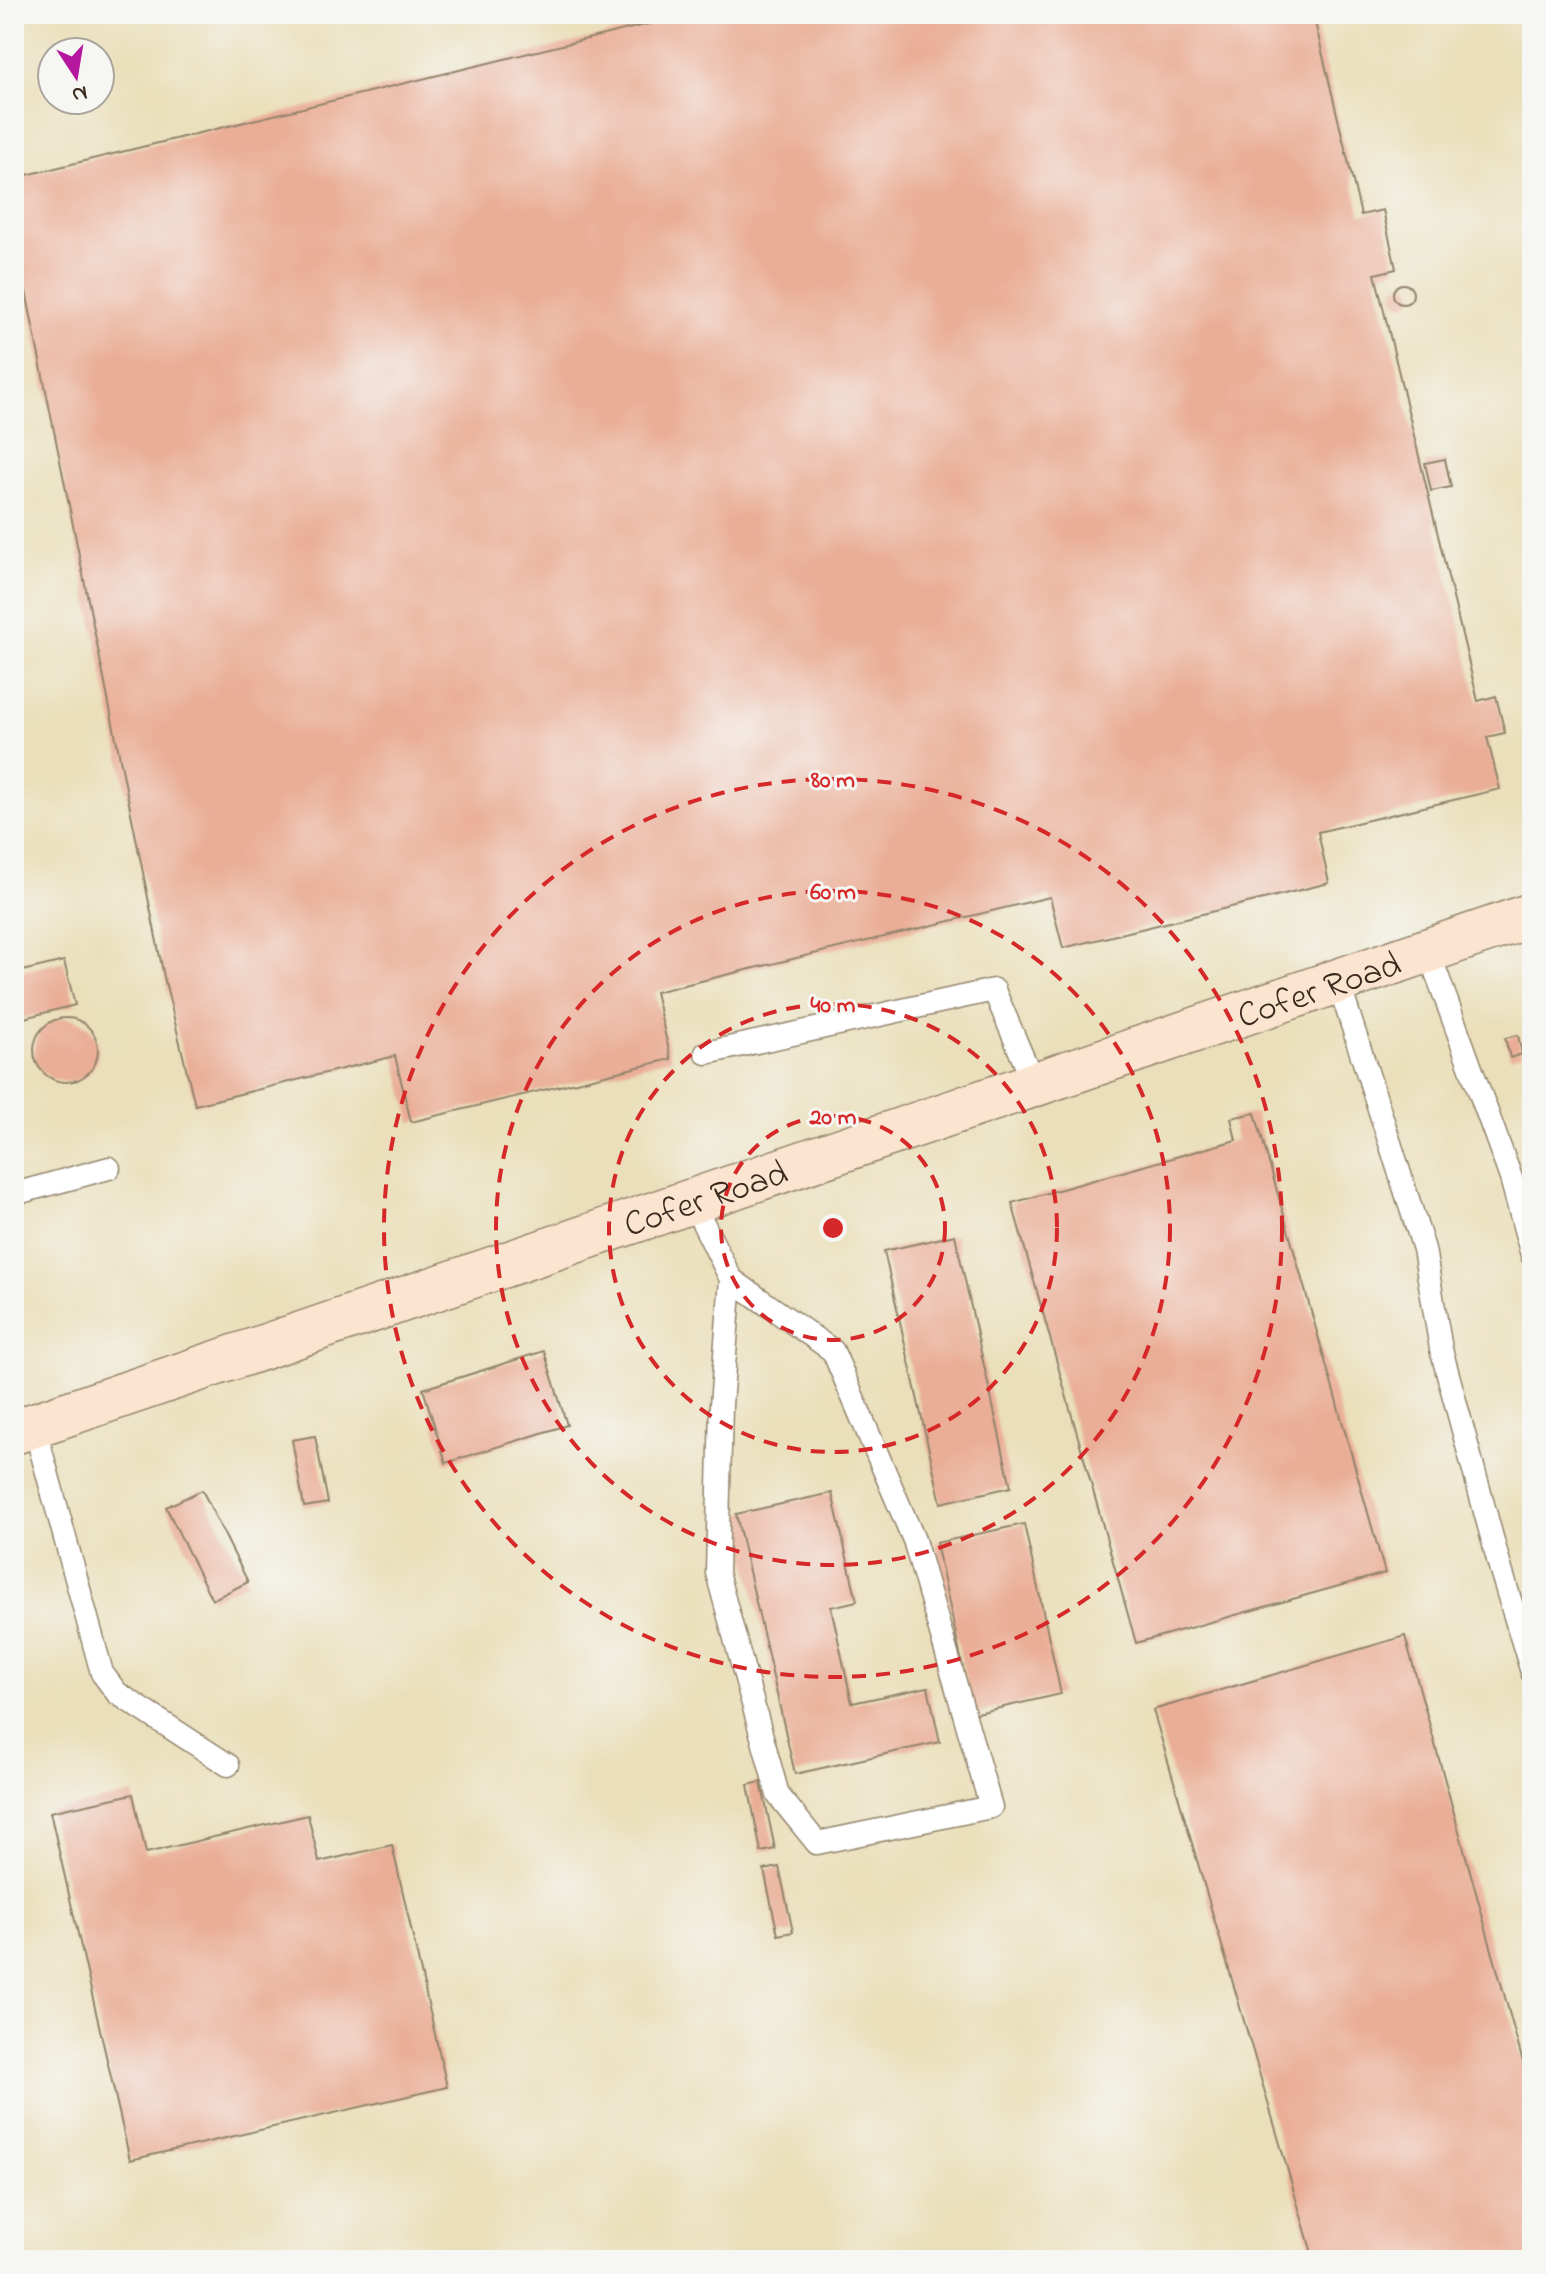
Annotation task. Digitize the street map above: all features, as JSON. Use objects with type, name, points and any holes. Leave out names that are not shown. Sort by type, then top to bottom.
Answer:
[{"type":"street","name":"Cofer Road","points":[[24,1428],[1532,915]]},
{"type":"lane","points":[[1428,950],[1511,1178],[1532,1255]]},
{"type":"lane","points":[[1338,981],[1424,1249],[1441,1349],[1532,1672]]},
{"type":"lane","points":[[706,1053],[994,990],[1034,1084]]},
{"type":"lane","points":[[14,1194],[109,1168]]},
{"type":"lane","points":[[692,1201],[731,1279],[833,1351],[914,1540],[991,1807],[817,1843],[778,1795],[717,1573],[721,1405],[731,1279]]},
{"type":"lane","points":[[24,1428],[102,1673],[117,1693],[228,1765]]},
{"type":"building","points":[[690,14],[1313,14],[1361,215],[1383,210],[1396,269],[1375,274],[1478,701],[1496,696],[1505,733],[1487,737],[1500,789],[1318,832],[1329,883],[1063,948],[1050,897],[655,992],[671,1059],[411,1122],[395,1056],[195,1105],[164,977],[14,232],[14,178]]},
{"type":"building","points":[[1403,284],[1410,287],[1413,294],[1410,301],[1403,304],[1396,301],[1393,294],[1396,287]]},
{"type":"building","points":[[1445,459],[1451,487],[1431,491],[1425,463]]},
{"type":"building","points":[[64,961],[75,1005],[20,1019],[14,998],[14,973]]},
{"type":"building","points":[[60,1018],[72,1018],[89,1027],[96,1038],[96,1062],[89,1073],[72,1082],[60,1082],[48,1077],[39,1068],[34,1056],[34,1044],[39,1032],[48,1023]]},
{"type":"building","points":[[1518,1035],[1522,1054],[1510,1058],[1505,1038]]},
{"type":"building","points":[[1255,1113],[1385,1573],[1136,1643],[1012,1203],[1236,1140],[1231,1118]]},
{"type":"building","points":[[955,1235],[1011,1487],[941,1503],[884,1251]]},
{"type":"building","points":[[544,1351],[567,1425],[446,1463],[423,1389]]},
{"type":"building","points":[[315,1436],[328,1503],[304,1507],[292,1440]]},
{"type":"building","points":[[202,1490],[248,1582],[212,1600],[166,1507]]},
{"type":"building","points":[[832,1493],[857,1601],[831,1607],[852,1703],[928,1687],[940,1742],[795,1774],[736,1514]]},
{"type":"building","points":[[1024,1524],[1061,1694],[973,1714],[936,1543]]},
{"type":"building","points":[[1405,1636],[1532,2095],[1532,2260],[1314,2260],[1153,1710]]},
{"type":"building","points":[[761,1782],[775,1849],[761,1852],[748,1785]]},
{"type":"building","points":[[133,1794],[146,1853],[308,1815],[319,1862],[392,1845],[447,2087],[130,2160],[50,1812]]},
{"type":"building","points":[[779,1867],[793,1932],[778,1935],[764,1870]]},
{"type":"railway","points":[[650,14],[652,23]]}]
